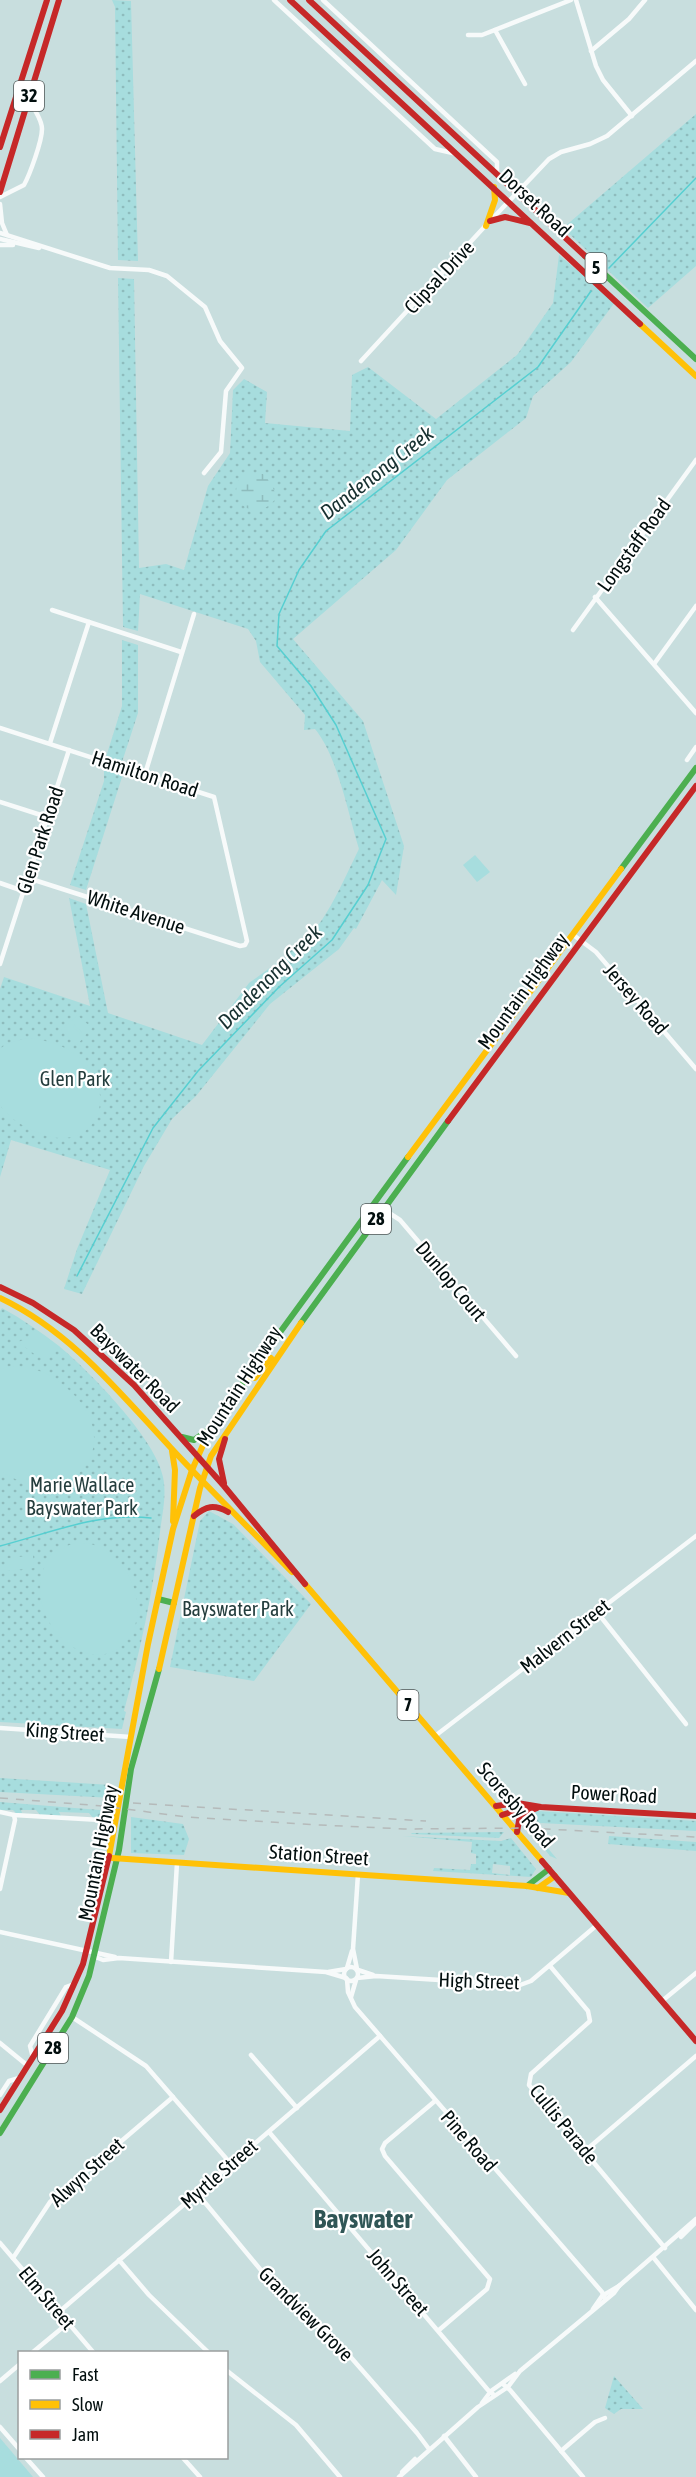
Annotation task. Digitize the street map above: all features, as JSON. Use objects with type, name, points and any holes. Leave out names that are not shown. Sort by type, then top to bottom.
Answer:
[{"type":"main road","name":"32","points":[[0,147],[47,0]]},
{"type":"main road","name":"32","points":[[0,192],[59,0]]},
{"type":"main road","name":"Dorset Road","points":[[290,0],[510,201],[696,376]]},
{"type":"main road","name":"Dorset Road","points":[[309,0],[496,176],[696,359]]},
{"type":"main road","points":[[25,69],[36,72]]},
{"type":"main road","points":[[494,188],[495,200],[486,220],[488,223],[500,217],[510,216],[533,223]]},
{"type":"main road","name":"Mountain Highway","points":[[0,2133],[72,2017],[85,1989],[117,1859],[130,1737],[173,1529],[192,1470],[211,1427],[464,1080],[696,768]]},
{"type":"main road","name":"Mountain Highway","points":[[123,1797],[156,1681],[202,1480],[234,1418],[383,1209],[696,786]]},
{"type":"main road","points":[[616,875],[624,876],[637,867]]},
{"type":"main road","points":[[464,1080],[473,1086]]},
{"type":"main road","points":[[375,1203],[383,1209]]},
{"type":"main road","name":"Bayswater Road","points":[[0,1287],[33,1304],[74,1330],[134,1385],[207,1467]]},
{"type":"main road","name":"Bayswater Road","points":[[0,1298],[27,1311],[64,1338],[202,1480]]},
{"type":"main road","points":[[248,1376],[255,1378],[268,1360],[280,1351]]},
{"type":"main road","points":[[97,1370],[107,1359]]},
{"type":"main road","points":[[238,1389],[246,1402]]},
{"type":"main road","points":[[224,1486],[219,1459],[234,1418]]},
{"type":"main road","points":[[177,1435],[194,1440],[211,1427]]},
{"type":"main road","points":[[170,1448],[175,1464],[173,1529]]},
{"type":"main road","name":"Scoresby Road","points":[[207,1467],[696,2041]]},
{"type":"main road","name":"Scoresby Road","points":[[202,1480],[310,1590]]},
{"type":"main road","points":[[193,1517],[204,1507],[212,1505],[220,1506],[238,1518]]},
{"type":"main road","points":[[158,1599],[174,1603]]},
{"type":"main road","points":[[130,1737],[136,1737],[156,1681]]},
{"type":"main road","name":"Power Road","points":[[496,1806],[517,1803],[541,1807],[696,1816]]},
{"type":"main road","name":"Power Road","points":[[502,1815],[530,1806]]},
{"type":"main road","points":[[517,1832],[518,1821],[524,1812],[541,1807]]},
{"type":"main road","name":"Mountain Highway","points":[[0,2110],[76,1983],[120,1817]]},
{"type":"main road","name":"Station Street","points":[[109,1858],[527,1886],[569,1893]]},
{"type":"main road","points":[[527,1886],[549,1869]]},
{"type":"main road","points":[[536,1888],[544,1886],[555,1876]]},
{"type":"street","name":"Dorset Road","points":[[274,0],[435,149],[457,154]]},
{"type":"street","name":"Dorset Road","points":[[323,0],[498,162],[496,176]]},
{"type":"street","points":[[468,35],[478,36],[571,0]]},
{"type":"street","points":[[576,0],[591,51],[603,80],[632,116]]},
{"type":"street","points":[[591,51],[629,20],[645,0]]},
{"type":"street","points":[[495,30],[525,84]]},
{"type":"street","points":[[333,39],[334,56]]},
{"type":"street","name":"Clipsal Drive","points":[[361,361],[549,159],[567,150],[598,141],[632,116],[696,61]]},
{"type":"street","points":[[0,197],[24,185],[41,135],[42,125],[32,105],[32,88]]},
{"type":"street","points":[[0,204],[2,223],[7,235]]},
{"type":"street","points":[[0,232],[39,247],[110,268],[149,270],[161,273],[206,306],[218,338],[242,368],[226,390],[221,452],[204,473]]},
{"type":"street","points":[[0,239],[39,247]]},
{"type":"street","points":[[0,245],[19,244]]},
{"type":"street","name":"Longstaff Road","points":[[573,630],[696,460]]},
{"type":"street","points":[[596,597],[696,713]]},
{"type":"street","points":[[654,664],[696,606]]},
{"type":"street","points":[[52,610],[181,652]]},
{"type":"street","points":[[145,774],[194,615]]},
{"type":"street","points":[[50,743],[89,622]]},
{"type":"street","name":"Hamilton Road","points":[[0,728],[210,795],[216,802],[247,941],[245,945]]},
{"type":"street","points":[[687,760],[696,747]]},
{"type":"street","name":"Glen Park Road","points":[[0,964],[69,750]]},
{"type":"street","points":[[0,802],[46,817]]},
{"type":"street","name":"White Avenue","points":[[27,878],[245,945]]},
{"type":"street","points":[[0,883],[23,891]]},
{"type":"street","name":"Jersey Road","points":[[572,934],[600,957],[696,1069]]},
{"type":"street","name":"Dunlop Court","points":[[383,1209],[400,1220],[516,1356]]},
{"type":"street","name":"Malvern Street","points":[[435,1736],[696,1536]]},
{"type":"street","points":[[597,1612],[686,1724]]},
{"type":"street","name":"King Street","points":[[0,1728],[130,1737]]},
{"type":"street","points":[[0,1812],[14,1815],[100,1820],[109,1828],[113,1840]]},
{"type":"street","points":[[0,1889],[15,1820],[14,1815]]},
{"type":"street","points":[[171,1962],[177,1863]]},
{"type":"street","points":[[351,1997],[357,1969],[353,1949],[358,1874]]},
{"type":"street","name":"High Street","points":[[346,1979],[375,1976],[520,1986],[531,1982],[597,1925]]},
{"type":"street","points":[[0,1932],[95,1955],[119,1958],[326,1972],[346,1968],[353,1949]]},
{"type":"street","name":"High Street","points":[[346,1968],[352,1966],[375,1976]]},
{"type":"street","name":"Cullis Parade","points":[[550,1966],[588,2011],[590,2021],[531,2074],[529,2085],[653,2232],[668,2245]]},
{"type":"street","name":"Pine Road","points":[[346,1968],[346,1979],[355,2007],[603,2297]]},
{"type":"street","points":[[326,1972],[346,1979]]},
{"type":"street","points":[[662,2001],[696,1972]]},
{"type":"street","points":[[72,2017],[140,2060],[231,2164]]},
{"type":"street","name":"Myrtle Street","points":[[59,2312],[380,2036]]},
{"type":"street","points":[[0,2043],[28,2066]]},
{"type":"street","points":[[251,2055],[297,2108]]},
{"type":"street","points":[[585,2151],[696,2056]]},
{"type":"street","points":[[0,2095],[9,2081],[21,2078]]},
{"type":"street","name":"Alwyn Street","points":[[13,2258],[50,2202],[173,2097]]},
{"type":"street","points":[[435,2101],[385,2143],[382,2149],[385,2156],[490,2279],[487,2289],[439,2330]]},
{"type":"street","name":"John Street","points":[[269,2132],[492,2392]]},
{"type":"street","name":"Grandview Grove","points":[[197,2193],[279,2292],[334,2338],[417,2433],[428,2450]]},
{"type":"street","points":[[398,2477],[413,2460],[443,2438],[492,2392],[505,2387],[520,2371],[592,2310],[603,2297],[614,2294],[619,2286],[688,2231],[696,2220]]},
{"type":"street","name":"Elm Street","points":[[0,2243],[92,2351]]},
{"type":"street","points":[[652,2258],[696,2310]]},
{"type":"street","points":[[119,2260],[149,2295],[207,2351]]},
{"type":"street","points":[[34,2351],[68,2323]]},
{"type":"street","points":[[0,2381],[18,2366]]},
{"type":"street","points":[[228,2372],[296,2425],[340,2477]]},
{"type":"street","points":[[505,2387],[583,2477]]},
{"type":"street","points":[[561,2451],[595,2422],[605,2418]]},
{"type":"street","points":[[0,2427],[18,2448]]},
{"type":"street","points":[[443,2438],[476,2477]]},
{"type":"street","points":[[28,2459],[43,2477]]},
{"type":"street","points":[[185,2459],[200,2477]]},
{"type":"green space","points":[[112,0],[131,1],[138,261],[118,260],[115,7]]},
{"type":"green space","points":[[696,114],[696,266],[648,308],[563,228]]},
{"type":"green space","name":"Glen Park","points":[[559,255],[615,302],[571,362],[533,396],[526,418],[447,480],[396,550],[293,639],[363,721],[404,846],[396,895],[382,880],[356,929],[354,928],[339,949],[270,1004],[196,1096],[172,1119],[144,1166],[82,1294],[64,1289],[77,1249],[110,1170],[11,1140],[0,1177],[0,989],[4,977],[90,1006],[69,898],[86,904],[108,1013],[202,1045],[249,983],[289,954],[290,950],[312,933],[339,891],[359,849],[342,786],[323,741],[315,729],[304,730],[305,715],[260,662],[256,641],[248,629],[140,594],[138,631],[123,627],[118,278],[134,279],[139,568],[166,564],[184,570],[208,486],[230,453],[233,390],[244,379],[267,392],[265,423],[350,431],[352,375],[368,367],[436,419],[517,355],[553,303]]},
{"type":"green space","points":[[262,473],[271,484],[276,498],[258,510],[243,506],[236,491],[238,483],[244,474]]},
{"type":"green space","points":[[122,640],[138,645],[138,713],[122,762],[106,757],[122,706]]},
{"type":"green space","points":[[104,767],[123,774],[86,890],[70,885],[104,781]]},
{"type":"green space","points":[[475,855],[490,872],[477,882],[463,865]]},
{"type":"green space","points":[[77,1015],[92,1028],[85,1035],[71,1022]]},
{"type":"green space","points":[[69,1023],[84,1037],[77,1045],[61,1030]]},
{"type":"green space","name":"Glen Park","points":[[27,1038],[61,1046],[84,1061],[97,1081],[100,1101],[95,1120],[82,1133],[62,1138],[36,1132],[11,1118],[0,1105],[0,1049],[6,1044]]},
{"type":"green space","name":"Marie Wallace Bayswater Park","points":[[2,1308],[59,1346],[103,1388],[148,1444],[158,1461],[163,1477],[164,1505],[154,1577],[122,1729],[0,1722],[0,1311]]},
{"type":"green space","points":[[38,1331],[57,1346],[46,1359],[37,1356],[18,1342],[31,1337]]},
{"type":"green space","points":[[11,1366],[35,1369],[49,1375],[69,1390],[87,1412],[94,1433],[92,1453],[83,1469],[68,1481],[48,1486],[25,1483],[0,1470],[0,1369]]},
{"type":"green space","name":"Bayswater Park","points":[[209,1511],[233,1524],[311,1604],[254,1681],[170,1667],[200,1521]]},
{"type":"green space","points":[[76,1543],[94,1545],[117,1559],[132,1582],[136,1596],[138,1610],[131,1635],[118,1649],[102,1655],[86,1653],[70,1645],[56,1632],[46,1615],[41,1595],[42,1574],[50,1556],[61,1548]]},
{"type":"green space","points":[[33,1555],[34,1568],[5,1571],[5,1559]]},
{"type":"green space","points":[[0,1778],[111,1785],[113,1798],[0,1792]]},
{"type":"green space","points":[[0,1802],[112,1811],[108,1823],[100,1817],[93,1818],[89,1813],[59,1812],[61,1816],[40,1815],[36,1810],[21,1810],[22,1813],[17,1814],[13,1810],[0,1810]]},
{"type":"green space","points":[[537,1811],[696,1821],[696,1831],[521,1822],[526,1813]]},
{"type":"green space","points":[[131,1817],[183,1824],[189,1839],[184,1855],[131,1853]]},
{"type":"green space","points":[[504,1832],[499,1838],[411,1834],[412,1833]]},
{"type":"green space","points":[[531,1832],[551,1833],[542,1834],[540,1839],[557,1859],[550,1856]]},
{"type":"green space","points":[[402,1836],[501,1841],[511,1838],[536,1869],[531,1877],[433,1871],[434,1868],[470,1870],[471,1864],[476,1864],[476,1854],[471,1853],[472,1842]],"holes":[[[493,1864],[510,1866],[510,1875],[492,1873]]]},
{"type":"green space","points":[[609,1836],[696,1842],[696,1851],[608,1844]]},
{"type":"green space","points":[[614,2376],[643,2409],[621,2409],[614,2414],[605,2408]]},
{"type":"green space","points":[[0,2438],[33,2477],[0,2477]]},
{"type":"waterway","name":"Dandenong Creek","points":[[609,268],[696,178]]},
{"type":"waterway","name":"Dandenong Creek","points":[[77,1276],[153,1128],[198,1071],[279,987],[332,940],[368,885],[386,839],[336,725],[311,686],[277,646],[279,614],[299,570],[326,531],[538,367],[591,291]]},
{"type":"waterway","points":[[0,1546],[93,1521],[131,1517],[151,1518]]},
{"type":"railway","points":[[0,1798],[103,1806],[186,1817],[320,1825],[404,1829],[528,1828],[696,1837]]},
{"type":"railway","points":[[133,1803],[426,1821]]},
{"type":"traffic: fast","points":[[585,256],[696,359]]},
{"type":"traffic: fast","points":[[621,869],[696,768]]},
{"type":"traffic: fast","points":[[301,1323],[448,1121]]},
{"type":"traffic: fast","points":[[232,1398],[408,1157]]},
{"type":"traffic: fast","points":[[182,1437],[194,1440],[207,1431]]},
{"type":"traffic: fast","points":[[158,1599],[174,1603]]},
{"type":"traffic: fast","points":[[0,2133],[72,2017],[89,1976],[119,1850],[131,1769],[159,1669]]},
{"type":"traffic: fast","points":[[527,1886],[549,1869]]},
{"type":"traffic: slow","points":[[486,226],[495,200],[494,187]]},
{"type":"traffic: slow","points":[[640,324],[696,376]]},
{"type":"traffic: slow","points":[[408,1157],[621,869]]},
{"type":"traffic: slow","points":[[0,1298],[49,1327],[92,1364],[292,1572]]},
{"type":"traffic: slow","points":[[159,1669],[200,1488],[211,1456],[301,1323]]},
{"type":"traffic: slow","points":[[248,1376],[255,1378],[271,1358]]},
{"type":"traffic: slow","points":[[109,1856],[148,1644],[173,1529],[192,1470],[211,1427],[232,1398]]},
{"type":"traffic: slow","points":[[172,1451],[175,1470],[173,1521]]},
{"type":"traffic: slow","points":[[305,1584],[542,1861]]},
{"type":"traffic: slow","points":[[112,1858],[527,1886],[569,1893]]},
{"type":"traffic: slow","points":[[538,1888],[555,1876]]},
{"type":"traffic: jam","points":[[0,147],[47,0]]},
{"type":"traffic: jam","points":[[0,192],[59,0]]},
{"type":"traffic: jam","points":[[290,0],[640,324]]},
{"type":"traffic: jam","points":[[309,0],[585,256]]},
{"type":"traffic: jam","points":[[490,221],[505,217],[530,223]]},
{"type":"traffic: jam","points":[[448,1121],[696,786]]},
{"type":"traffic: jam","points":[[0,1287],[33,1303],[74,1330],[134,1385],[224,1486],[305,1584]]},
{"type":"traffic: jam","points":[[224,1483],[219,1459],[225,1439]]},
{"type":"traffic: jam","points":[[194,1516],[210,1507],[228,1512]]},
{"type":"traffic: jam","points":[[496,1806],[517,1803],[541,1807],[696,1816]]},
{"type":"traffic: jam","points":[[502,1815],[527,1807]]},
{"type":"traffic: jam","points":[[517,1832],[520,1815],[537,1808]]},
{"type":"traffic: jam","points":[[0,2110],[62,2011],[83,1964],[109,1856]]},
{"type":"traffic: jam","points":[[542,1861],[696,2041]]},
{"type":"district","name":"Bayswater","points":[[363,2219]]}]
